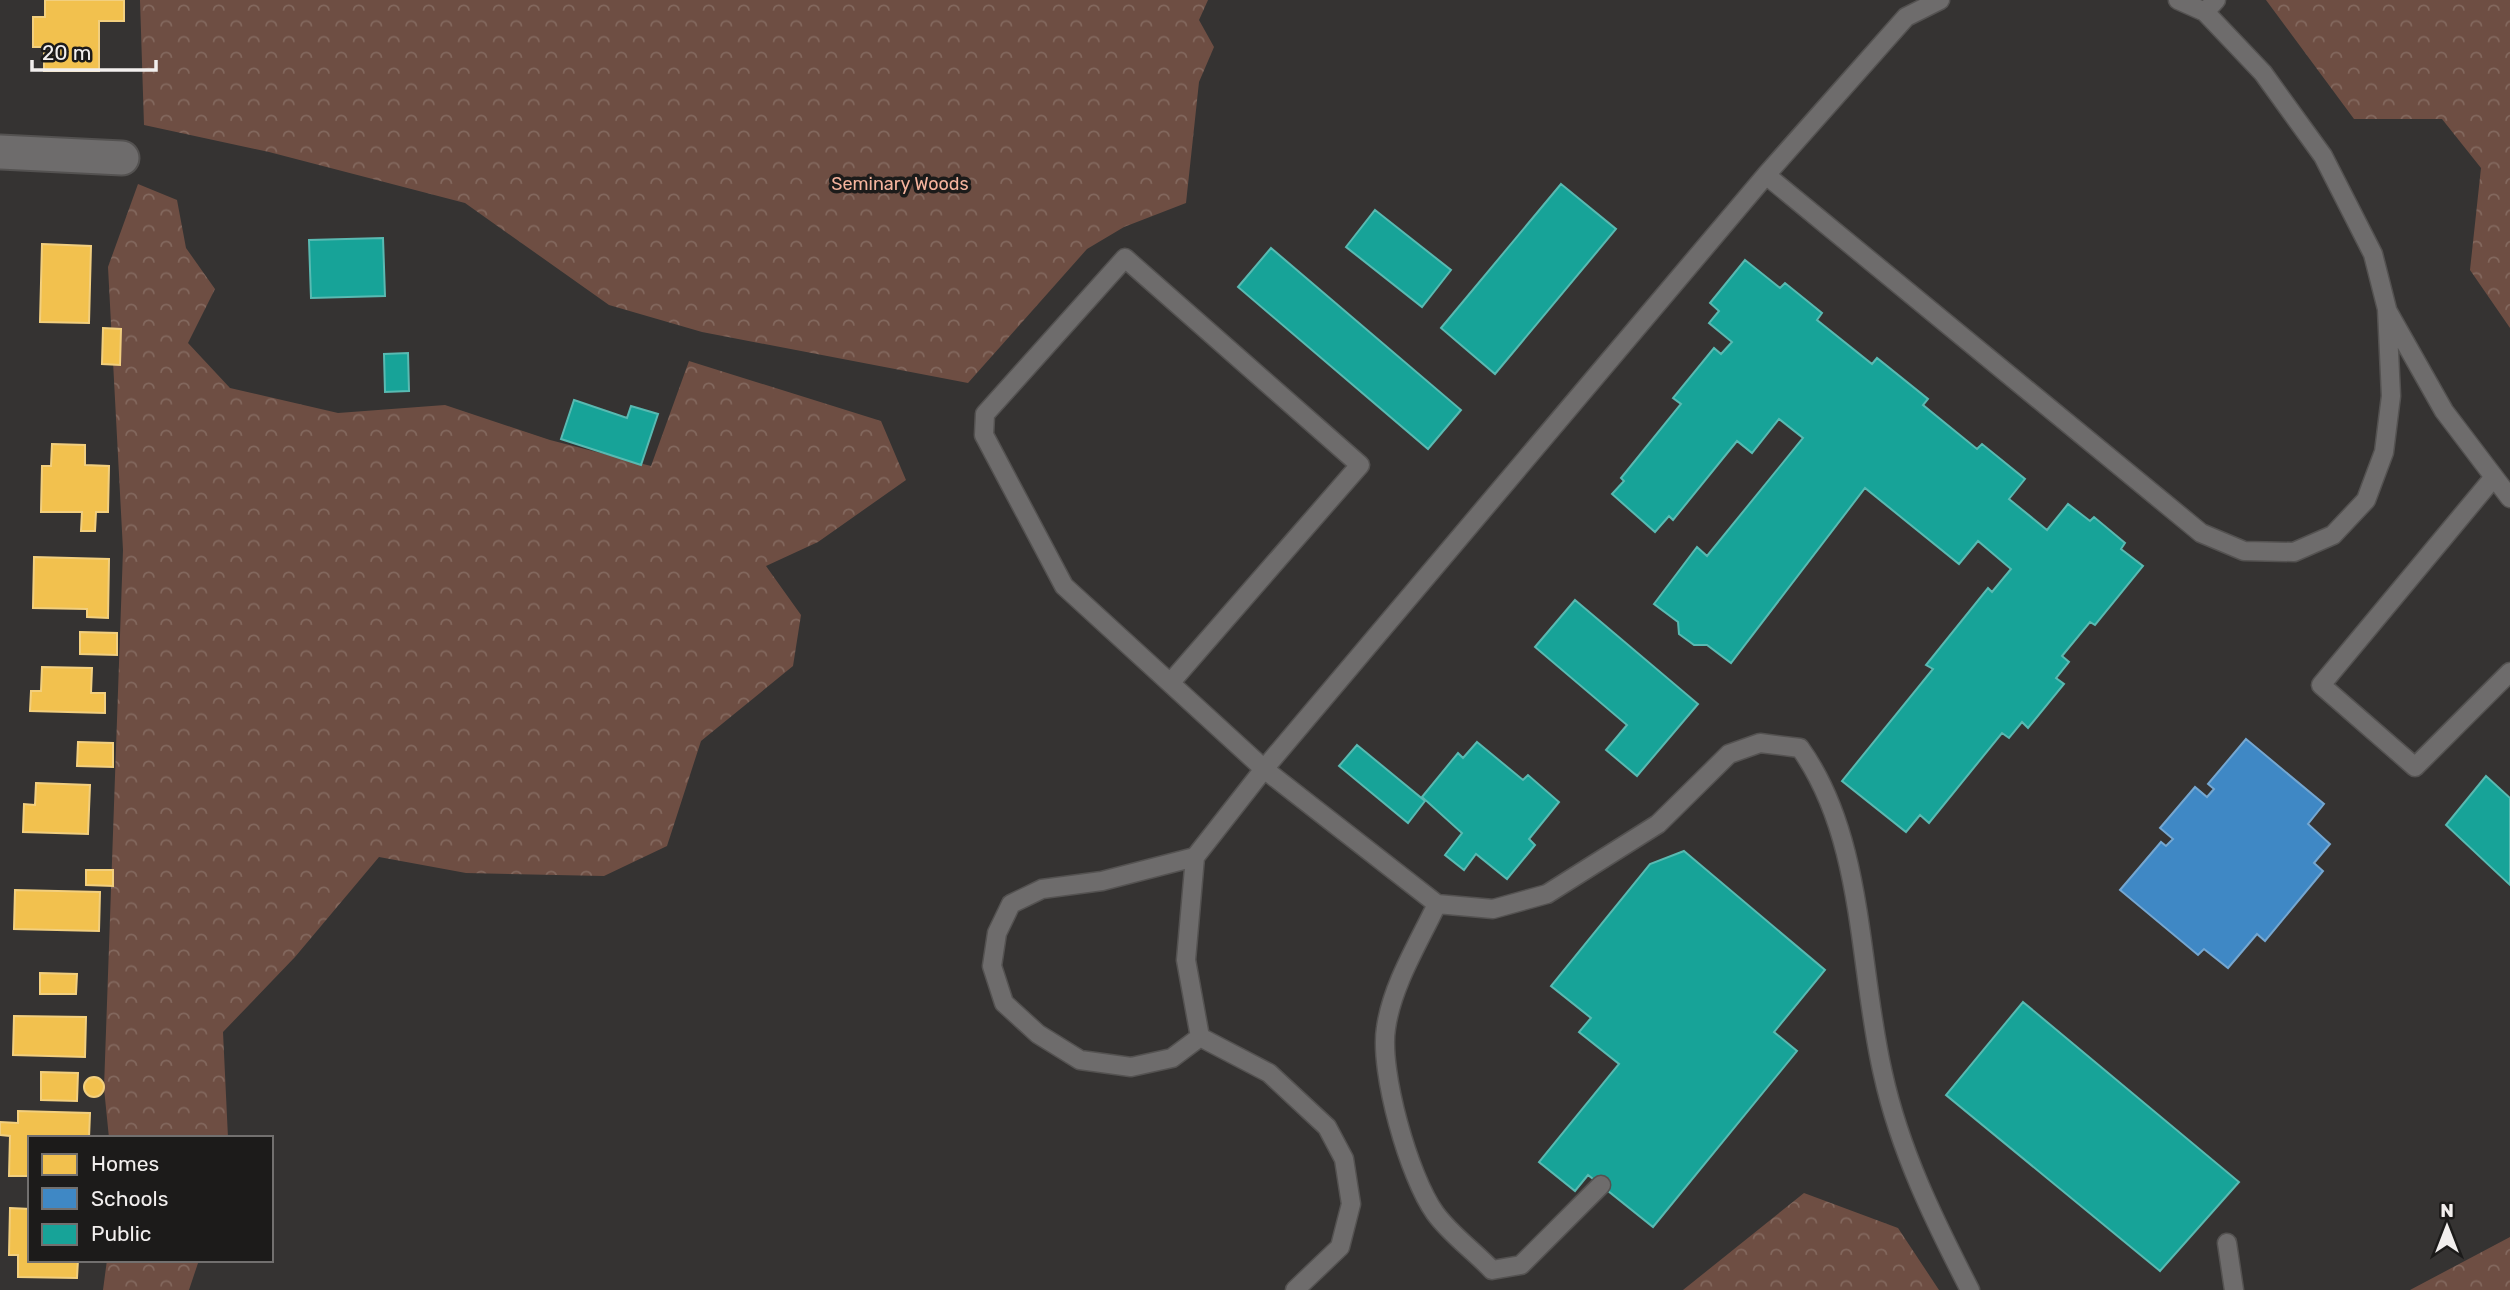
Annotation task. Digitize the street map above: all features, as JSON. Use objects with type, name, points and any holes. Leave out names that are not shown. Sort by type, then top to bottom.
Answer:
[{"type":"street","points":[[0,152],[122,158]]},
{"type":"lane","points":[[1200,1037],[1186,960],[1195,857],[1264,769],[1766,175],[1906,17],[1941,0]]},
{"type":"lane","points":[[1766,175],[2201,533],[2244,551],[2294,552],[2333,535],[2365,500],[2384,452],[2391,396],[2387,309],[2373,254],[2323,156],[2211,6],[2178,0]]},
{"type":"lane","points":[[1171,682],[1360,465],[1125,258],[985,414],[984,436],[1064,586],[1264,769],[1437,904],[1493,909],[1547,894],[1658,824],[1729,754],[1760,743],[1800,748],[1820,776],[1843,849],[1883,1073],[1904,1149],[1932,1217],[1970,1290]]},
{"type":"lane","points":[[2387,309],[2444,411],[2510,498]]},
{"type":"lane","points":[[2494,477],[2321,685],[2415,767],[2510,673]]},
{"type":"lane","points":[[1195,857],[1102,881],[1042,889],[1012,904],[997,933],[992,966],[1004,1003],[1038,1034],[1080,1060],[1131,1067],[1172,1058],[1200,1037]]},
{"type":"lane","points":[[1437,904],[1401,979],[1386,1027],[1385,1057],[1402,1143],[1434,1213],[1492,1269],[1521,1265],[1601,1185]]},
{"type":"lane","points":[[1200,1037],[1269,1073],[1327,1127],[1344,1159],[1351,1204],[1340,1247],[1295,1290]]},
{"type":"lane","points":[[2227,1243],[2234,1290]]},
{"type":"green space","name":"Seminary Woods","points":[[140,0],[1208,0],[1199,20],[1214,47],[1199,82],[1186,203],[1124,227],[1087,249],[968,383],[702,332],[609,305],[465,203],[269,152],[144,125]]},
{"type":"green space","points":[[2266,0],[2510,0],[2510,328],[2470,270],[2481,168],[2442,119],[2354,119]]},
{"type":"green space","points":[[138,184],[177,200],[186,248],[215,289],[188,343],[230,388],[338,413],[445,405],[550,440],[651,466],[689,361],[881,421],[906,480],[818,542],[766,566],[801,615],[793,666],[701,741],[667,846],[604,876],[466,873],[379,857],[295,957],[223,1032],[228,1136],[109,1136],[104,1088],[123,550],[108,267]]},
{"type":"green space","points":[[1804,1193],[1898,1228],[1939,1290],[1683,1290]]},
{"type":"green space","points":[[2510,1237],[2510,1290],[2410,1290]]},
{"type":"green space","points":[[107,1262],[198,1262],[189,1290],[103,1290]]},
{"type":"building: Homes","points":[[45,0],[124,0],[124,21],[99,21],[99,71],[44,71],[44,47],[33,47],[33,17],[45,17]]},
{"type":"building: Homes","points":[[42,244],[91,246],[89,323],[40,322]]},
{"type":"building: Homes","points":[[103,328],[121,329],[120,365],[102,364]]},
{"type":"building: Homes","points":[[52,444],[85,445],[85,465],[109,466],[108,512],[96,512],[95,531],[81,531],[82,512],[41,512],[42,466],[51,466]]},
{"type":"building: Homes","points":[[34,557],[109,559],[108,618],[87,617],[87,609],[33,608]]},
{"type":"building: Homes","points":[[80,632],[117,633],[117,655],[80,654]]},
{"type":"building: Homes","points":[[42,667],[92,668],[91,693],[105,693],[105,713],[30,711],[31,691],[41,691]]},
{"type":"building: Homes","points":[[78,742],[113,743],[113,767],[77,766]]},
{"type":"building: Homes","points":[[36,783],[90,785],[88,834],[23,832],[24,804],[35,805]]},
{"type":"building: Homes","points":[[86,870],[113,870],[113,886],[86,885]]},
{"type":"building: Homes","points":[[15,890],[100,892],[99,931],[14,929]]},
{"type":"building: Homes","points":[[40,973],[77,974],[76,994],[40,994]]},
{"type":"building: Homes","points":[[14,1016],[86,1017],[85,1057],[13,1055]]},
{"type":"building: Homes","points":[[41,1072],[78,1073],[77,1101],[41,1100]]},
{"type":"building: Homes","points":[[94,1077],[101,1080],[104,1087],[101,1094],[94,1097],[87,1094],[84,1087],[87,1080]]},
{"type":"building: Homes","points":[[18,1111],[90,1113],[89,1136],[28,1136],[28,1176],[9,1176],[10,1136],[0,1135],[0,1122],[18,1123]]},
{"type":"building: Homes","points":[[10,1208],[28,1209],[28,1262],[78,1262],[77,1278],[18,1277],[18,1255],[9,1255]]},
{"type":"building: Schools","points":[[2246,739],[2324,804],[2308,824],[2330,844],[2314,863],[2323,871],[2265,941],[2257,934],[2228,968],[2204,949],[2198,955],[2120,890],[2161,842],[2166,846],[2173,839],[2160,828],[2195,787],[2207,797],[2214,789],[2208,784]]},
{"type":"building: Public","points":[[1561,184],[1616,229],[1495,374],[1441,328]]},
{"type":"building: Public","points":[[1375,210],[1451,270],[1422,307],[1346,247]]},
{"type":"building: Public","points":[[383,238],[385,296],[311,298],[309,240]]},
{"type":"building: Public","points":[[1271,248],[1461,410],[1428,449],[1238,287]]},
{"type":"building: Public","points":[[1745,260],[1780,288],[1785,283],[1822,313],[1817,320],[1872,364],[1877,358],[1928,399],[1923,405],[1977,449],[1982,444],[2025,479],[2009,499],[2047,530],[2068,504],[2090,521],[2094,517],[2125,543],[2121,549],[2143,566],[2095,625],[2090,622],[2062,656],[2069,662],[2056,678],[2064,684],[2028,728],[2022,722],[2009,738],[2002,733],[1929,823],[1920,815],[1906,832],[1842,781],[1933,669],[1926,665],[1988,588],[1992,592],[2011,569],[1978,541],[1959,564],[1865,488],[1731,663],[1707,645],[1694,645],[1679,634],[1678,622],[1654,604],[1697,547],[1707,556],[1803,438],[1779,419],[1752,453],[1737,441],[1673,520],[1669,516],[1655,532],[1612,494],[1624,481],[1621,478],[1681,404],[1673,398],[1714,348],[1721,354],[1732,342],[1709,323],[1719,311],[1710,303]]},
{"type":"building: Public","points":[[408,353],[409,391],[385,392],[384,354]]},
{"type":"building: Public","points":[[574,400],[627,418],[631,406],[658,414],[641,465],[561,439]]},
{"type":"building: Public","points":[[1575,600],[1698,704],[1637,776],[1606,750],[1627,725],[1535,647]]},
{"type":"building: Public","points":[[1477,742],[1523,780],[1528,775],[1559,802],[1529,839],[1535,845],[1507,879],[1476,854],[1464,870],[1445,855],[1462,833],[1422,797],[1458,753],[1463,758]]},
{"type":"building: Public","points":[[1357,745],[1425,801],[1408,823],[1339,766]]},
{"type":"building: Public","points":[[2486,776],[2510,798],[2510,885],[2446,825]]},
{"type":"building: Public","points":[[1684,851],[1825,970],[1774,1032],[1797,1051],[1653,1227],[1588,1175],[1575,1191],[1539,1162],[1619,1064],[1579,1032],[1591,1018],[1551,986],[1650,864]]},
{"type":"building: Public","points":[[2023,1002],[2239,1182],[2160,1271],[1946,1095]]}]
